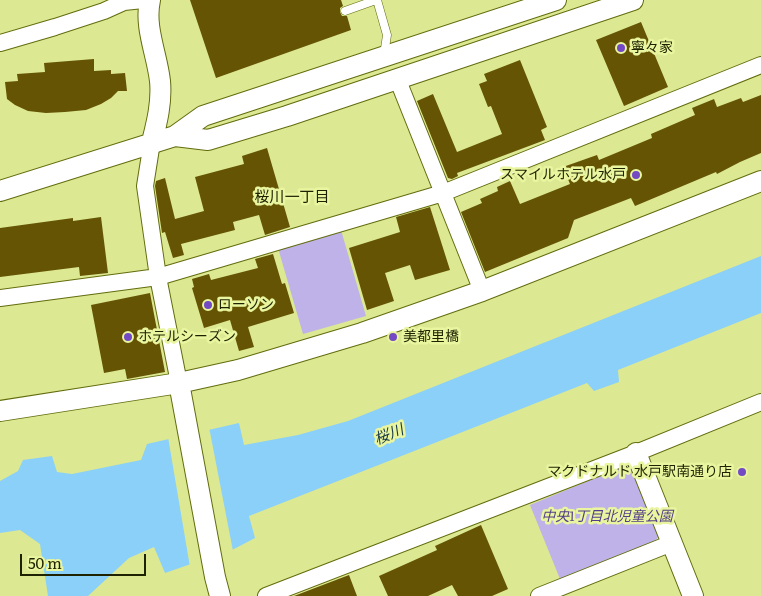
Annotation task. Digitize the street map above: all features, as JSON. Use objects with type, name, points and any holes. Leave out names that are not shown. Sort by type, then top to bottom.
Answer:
[{"type":"street","points":[[0,43],[104,11],[124,2],[143,0]]},
{"type":"street","points":[[150,0],[148,21],[160,79],[160,96],[145,186],[158,278],[217,587]]},
{"type":"street","points":[[0,191],[175,136],[203,116],[556,0]]},
{"type":"street","points":[[175,136],[208,140],[287,116],[633,0]]},
{"type":"street","points":[[0,298],[158,278],[443,193],[761,65]]},
{"type":"street","points":[[397,78],[482,291]]},
{"type":"street","points":[[0,411],[179,383],[238,370],[362,333],[482,291],[761,181]]},
{"type":"street","points":[[266,596],[636,453],[761,402]]},
{"type":"street","points":[[636,453],[692,596]]},
{"type":"street","points":[[539,596],[672,543]]},
{"type":"lane","points":[[345,11],[376,0],[387,34],[384,57]]},
{"type":"green space","points":[[341,230],[366,316],[303,334],[278,248]]},
{"type":"green space","name":"中央1丁目北児童公園","points":[[627,465],[632,467],[659,535],[655,542],[560,579],[530,505]]},
{"type":"water","name":"桜川","points":[[761,256],[761,313],[618,370],[619,382],[594,391],[587,383],[249,516],[255,538],[234,549],[165,573],[154,547],[129,558],[88,596],[48,596],[40,544],[20,530],[0,533],[0,481],[18,471],[23,460],[52,456],[57,472],[72,474],[141,460],[147,444],[239,423],[244,445],[298,435],[348,421]]},
{"type":"pier","points":[[209,427],[233,551],[190,567],[168,437]]},
{"type":"building","points":[[190,0],[341,0],[343,6],[340,8],[340,12],[342,16],[347,16],[351,30],[216,78]]},
{"type":"building","points":[[641,22],[668,87],[624,106],[596,40]]},
{"type":"building","points":[[94,59],[94,71],[111,70],[111,74],[125,73],[127,91],[118,91],[101,104],[86,110],[65,112],[46,113],[28,111],[7,99],[5,82],[18,81],[17,74],[45,72],[44,63]]},
{"type":"building","points":[[520,60],[547,127],[541,130],[545,140],[457,173],[458,176],[452,179],[448,178],[417,101],[433,94],[457,152],[502,134],[491,106],[488,107],[479,84],[487,81],[484,74]]},
{"type":"building","points":[[761,95],[761,153],[717,174],[716,172],[635,206],[631,198],[574,220],[568,238],[485,272],[461,212],[482,203],[480,199],[498,191],[497,187],[510,181],[520,204],[570,184],[563,167],[597,155],[599,160],[652,138],[651,134],[695,115],[692,108],[714,99],[717,107],[741,98],[743,102]]},
{"type":"building","points":[[267,148],[290,227],[265,235],[259,215],[233,222],[235,230],[181,244],[184,255],[173,258],[165,232],[162,233],[155,186],[156,181],[165,178],[175,219],[204,211],[195,177],[244,164],[242,156]]},
{"type":"building","points":[[430,207],[450,270],[415,280],[410,265],[385,273],[394,301],[367,310],[349,248],[400,232],[396,217]]},
{"type":"building","points":[[101,217],[108,273],[80,276],[79,267],[0,277],[0,228],[73,218],[73,221]]},
{"type":"building","points":[[273,254],[282,284],[285,283],[294,313],[248,327],[254,347],[239,351],[230,320],[204,328],[192,288],[194,287],[192,279],[209,274],[211,280],[258,268],[255,259]]},
{"type":"building","name":"ホテルシーズン","points":[[150,293],[165,372],[127,379],[125,369],[104,373],[91,305]]},
{"type":"building","points":[[481,525],[508,589],[492,596],[458,596],[452,585],[428,596],[388,596],[379,576],[437,550],[435,546]]},
{"type":"building","points":[[349,575],[357,596],[294,596]]},
{"type":"place","name":"寧々家","points":[[621,48]]},
{"type":"place","name":"スマイルホテル水戸","points":[[636,175]]},
{"type":"place","name":"ローソン","points":[[208,305]]},
{"type":"place","name":"ホテルシーズン","points":[[128,337]]},
{"type":"place","name":"美都里橋","points":[[393,337]]},
{"type":"place","name":"マクドナルド 水戸駅南通り店","points":[[742,472]]},
{"type":"district","name":"桜川一丁目","points":[[292,198]]}]
